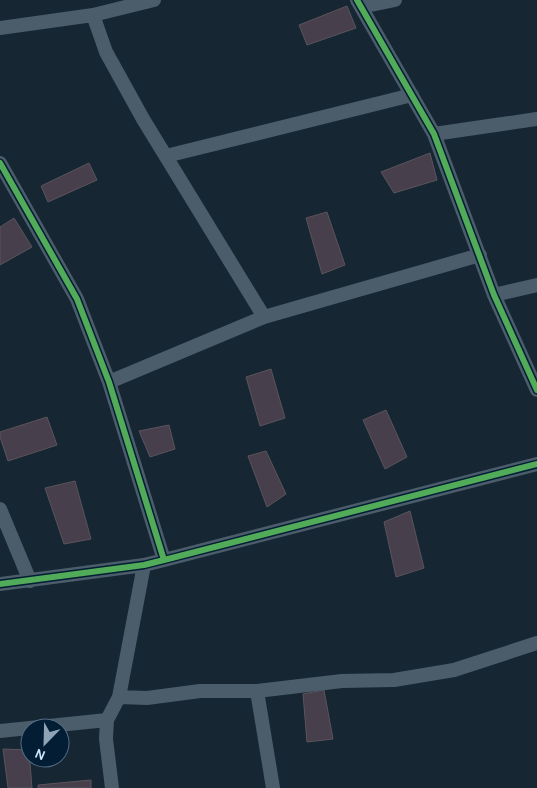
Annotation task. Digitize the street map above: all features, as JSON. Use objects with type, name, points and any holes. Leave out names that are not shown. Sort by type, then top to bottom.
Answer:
[{"type":"street","points":[[0,28],[93,15],[154,0]]},
{"type":"street","points":[[395,0],[359,3],[434,134],[494,295],[537,390]]},
{"type":"street","points":[[93,15],[106,52],[166,156],[264,317]]},
{"type":"street","points":[[166,156],[412,95]]},
{"type":"street","points":[[434,134],[537,119]]},
{"type":"street","points":[[0,163],[77,299],[109,382],[164,560]]},
{"type":"street","points":[[109,382],[264,317],[480,255]]},
{"type":"street","points":[[494,295],[537,285]]},
{"type":"street","points":[[0,584],[144,565],[537,464]]},
{"type":"street","points":[[0,508],[30,581]]},
{"type":"street","points":[[112,788],[106,739],[107,720],[119,698],[144,565]]},
{"type":"street","points":[[119,698],[146,698],[200,691],[256,691],[342,681],[394,680],[454,670],[537,643]]},
{"type":"street","points":[[256,691],[273,788]]},
{"type":"street","points":[[0,731],[107,720]]},
{"type":"building","points":[[347,6],[356,28],[307,45],[299,25]]},
{"type":"building","points":[[430,153],[437,180],[394,193],[381,172]]},
{"type":"building","points":[[89,163],[97,180],[48,202],[41,186]]},
{"type":"building","points":[[327,212],[345,265],[322,274],[306,218]]},
{"type":"building","points":[[14,218],[32,247],[0,265],[0,227]]},
{"type":"building","points":[[271,369],[285,418],[260,426],[246,377]]},
{"type":"building","points":[[386,410],[407,457],[385,469],[363,420]]},
{"type":"building","points":[[47,417],[57,445],[8,461],[0,432]]},
{"type":"building","points":[[169,425],[175,449],[150,457],[139,431]]},
{"type":"building","points":[[266,451],[286,494],[267,507],[248,456]]},
{"type":"building","points":[[75,481],[91,539],[64,544],[45,488]]},
{"type":"building","points":[[410,511],[424,568],[396,577],[384,522]]},
{"type":"building","points":[[324,690],[333,739],[307,742],[303,694]]},
{"type":"building","points":[[3,749],[20,750],[20,768],[30,768],[32,788],[8,788]]},
{"type":"building","points":[[91,780],[91,788],[38,788],[38,785]]},
{"type":"cycle path","points":[[357,0],[434,134],[494,295],[537,390]]},
{"type":"cycle path","points":[[0,163],[77,299],[109,382],[164,560]]},
{"type":"cycle path","points":[[0,584],[144,565],[537,464]]}]
